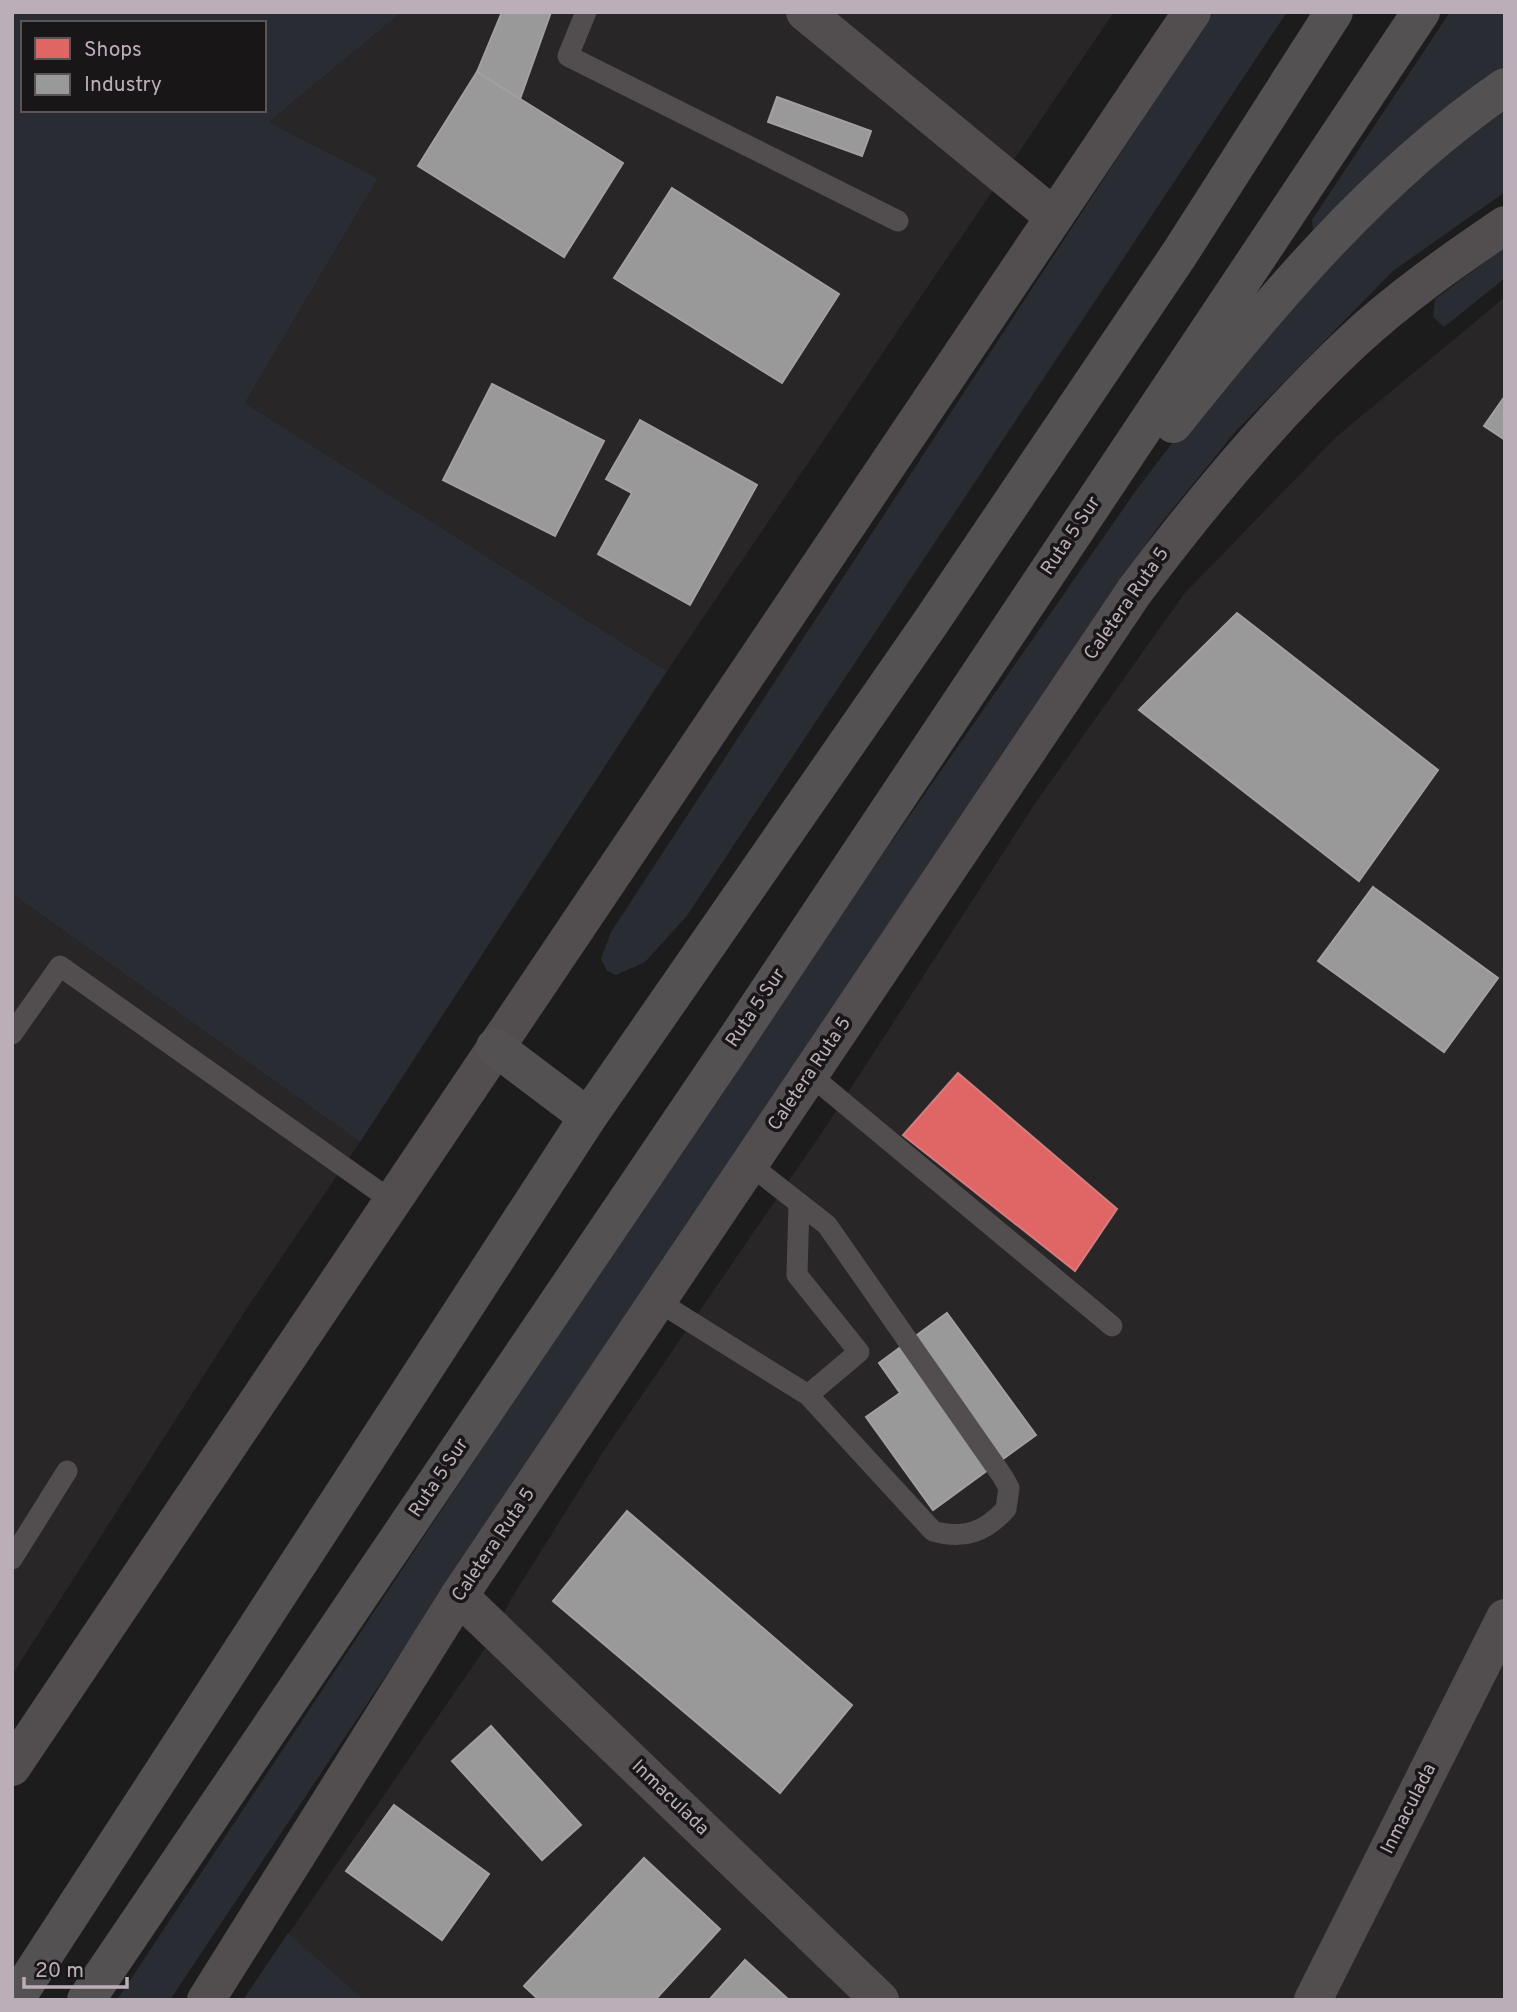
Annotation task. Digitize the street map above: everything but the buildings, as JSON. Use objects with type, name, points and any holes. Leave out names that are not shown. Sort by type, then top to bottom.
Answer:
[{"type":"highway","points":[[15,2000],[588,1117],[931,622],[1180,253],[1334,12]]},
{"type":"highway","name":"Ruta 5 Sur","points":[[86,2000],[735,1041],[1421,12]]},
{"type":"highway","points":[[1021,611],[1248,331],[1323,246],[1404,166],[1505,88]]},
{"type":"highway","points":[[495,1047],[588,1117]]},
{"type":"street","points":[[805,12],[1054,217]]},
{"type":"street","points":[[12,1767],[1192,12]]},
{"type":"street","name":"Caletera Ruta 5","points":[[206,2000],[459,1596],[659,1302],[1084,664],[1178,534],[1250,449],[1352,342],[1411,291],[1505,225]]},
{"type":"street","name":"Inmaculada","points":[[459,1596],[880,2000]]},
{"type":"street","name":"Inmaculada","points":[[1313,2000],[1505,1619]]},
{"type":"lane","points":[[586,12],[568,57],[898,221]]},
{"type":"lane","points":[[12,1034],[60,966],[392,1201]]},
{"type":"lane","points":[[809,1074],[1112,1326]]},
{"type":"lane","points":[[659,1302],[808,1395],[933,1531],[948,1535],[976,1533],[1006,1509],[1009,1488],[1003,1477],[827,1226],[749,1164]]},
{"type":"lane","points":[[799,1203],[797,1275],[859,1352],[808,1395]]},
{"type":"lane","points":[[12,1559],[67,1471]]},
{"type":"shaded area","points":[[12,12],[402,12],[269,122],[378,178],[245,403],[667,671],[360,1142],[12,894]]},
{"type":"shaded area","points":[[402,12],[1114,12],[667,671],[245,403],[378,178],[269,122]]},
{"type":"shaded area","points":[[1213,12],[1287,12],[686,917],[645,962],[616,975],[607,971],[601,959],[611,932]]},
{"type":"shaded area","points":[[1450,12],[1505,12],[1505,66],[1444,110],[1313,230],[1312,220]]},
{"type":"shaded area","points":[[1505,105],[1505,192],[1393,271],[1236,431],[1158,527],[544,1438],[170,2000],[117,2000],[513,1402],[885,851],[1135,492],[1200,406],[1347,242]]},
{"type":"shaded area","points":[[1505,247],[1505,278],[1444,327],[1433,317],[1435,299]]},
{"type":"shaded area","points":[[1505,297],[1505,2000],[243,2000],[488,1644],[511,1599],[605,1449],[823,1131],[1036,802],[1184,594],[1336,437]]},
{"type":"shaded area","points":[[12,894],[360,1142],[247,1308],[12,1675]]},
{"type":"shaded area","points":[[288,1933],[364,2000],[243,2000]]}]
